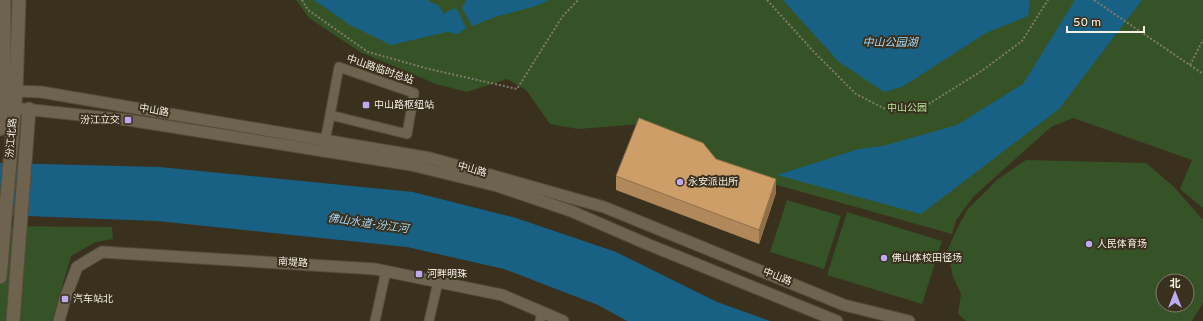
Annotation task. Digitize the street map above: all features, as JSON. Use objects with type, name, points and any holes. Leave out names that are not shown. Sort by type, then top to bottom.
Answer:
[{"type":"main road","name":"汾江北路","points":[[4,0],[7,90]]},
{"type":"main road","name":"汾江北路","points":[[0,277],[5,110],[19,0]]},
{"type":"main road","points":[[13,321],[29,109]]},
{"type":"main road","name":"汾江北路","points":[[0,129],[5,110]]},
{"type":"street","name":"中山路临时总站","points":[[339,67],[414,93],[407,134],[330,115],[339,67]]},
{"type":"street","name":"中山路","points":[[7,90],[30,91],[430,158],[604,207],[844,305],[909,321]]},
{"type":"street","points":[[29,109],[30,91]]},
{"type":"street","name":"中山路","points":[[5,110],[29,109],[128,120],[411,165],[504,189],[571,211],[647,244],[837,321]]},
{"type":"street","points":[[323,152],[330,115]]},
{"type":"street","name":"南堤路","points":[[59,321],[64,299],[77,267],[102,252],[375,269],[502,295],[541,317],[563,321]]},
{"type":"street","points":[[375,321],[386,271]]},
{"type":"street","points":[[429,321],[438,282]]},
{"type":"path","points":[[302,0],[308,10],[368,52],[429,69],[517,89],[562,17],[578,0]]},
{"type":"path","points":[[767,0],[814,52],[856,94],[889,111],[919,110],[983,70],[1022,41],[1048,0]]},
{"type":"path","points":[[1094,0],[1203,74]]},
{"type":"path","points":[[1190,65],[1203,40]]},
{"type":"green space","name":"中山公园","points":[[296,0],[1203,0],[1203,208],[1180,189],[1192,160],[1073,118],[1051,127],[974,196],[956,220],[952,234],[717,168],[641,124],[578,129],[550,124],[526,90],[507,79],[467,92],[436,84],[360,52],[309,18]]},
{"type":"green space","points":[[1026,160],[1146,163],[1174,187],[1203,220],[1203,303],[1192,321],[966,321],[958,314],[961,294],[953,277],[947,251],[967,210],[998,179]]},
{"type":"green space","points":[[787,200],[841,216],[824,269],[770,252]]},
{"type":"green space","name":"佛山体校田径场","points":[[847,212],[942,241],[922,304],[827,275]]},
{"type":"green space","points":[[0,226],[112,227],[113,239],[96,242],[71,256],[52,321],[0,321]]},
{"type":"water","points":[[314,0],[429,0],[429,2],[438,5],[444,14],[452,9],[457,9],[466,28],[458,34],[447,32],[391,45],[350,25]]},
{"type":"water","points":[[466,0],[549,0],[536,6],[495,17],[472,26],[462,8]]},
{"type":"water","name":"中山公园湖","points":[[783,0],[1030,0],[1028,16],[986,33],[902,87],[884,92],[838,61]]},
{"type":"water","points":[[1075,0],[1142,0],[1059,109],[921,214],[777,175],[859,149],[883,146],[957,125],[1023,84]]},
{"type":"water","name":"佛山水道-汾江河","points":[[0,163],[159,167],[413,192],[516,218],[616,252],[717,302],[770,321],[627,321],[598,305],[504,269],[407,247],[157,221],[0,215]]},
{"type":"building","name":"永安派出所","points":[[639,118],[703,143],[716,159],[776,179],[759,230],[616,176]]},
{"type":"place","name":"中山路枢纽站","points":[[366,105]]},
{"type":"place","name":"汾江立交","points":[[128,120]]},
{"type":"place","name":"永安派出所","points":[[680,182]]},
{"type":"place","name":"人民体育场","points":[[1089,244]]},
{"type":"place","name":"佛山体校田径场","points":[[884,258]]},
{"type":"place","name":"河畔明珠","points":[[419,274]]},
{"type":"place","name":"汽车站北","points":[[65,299]]}]
